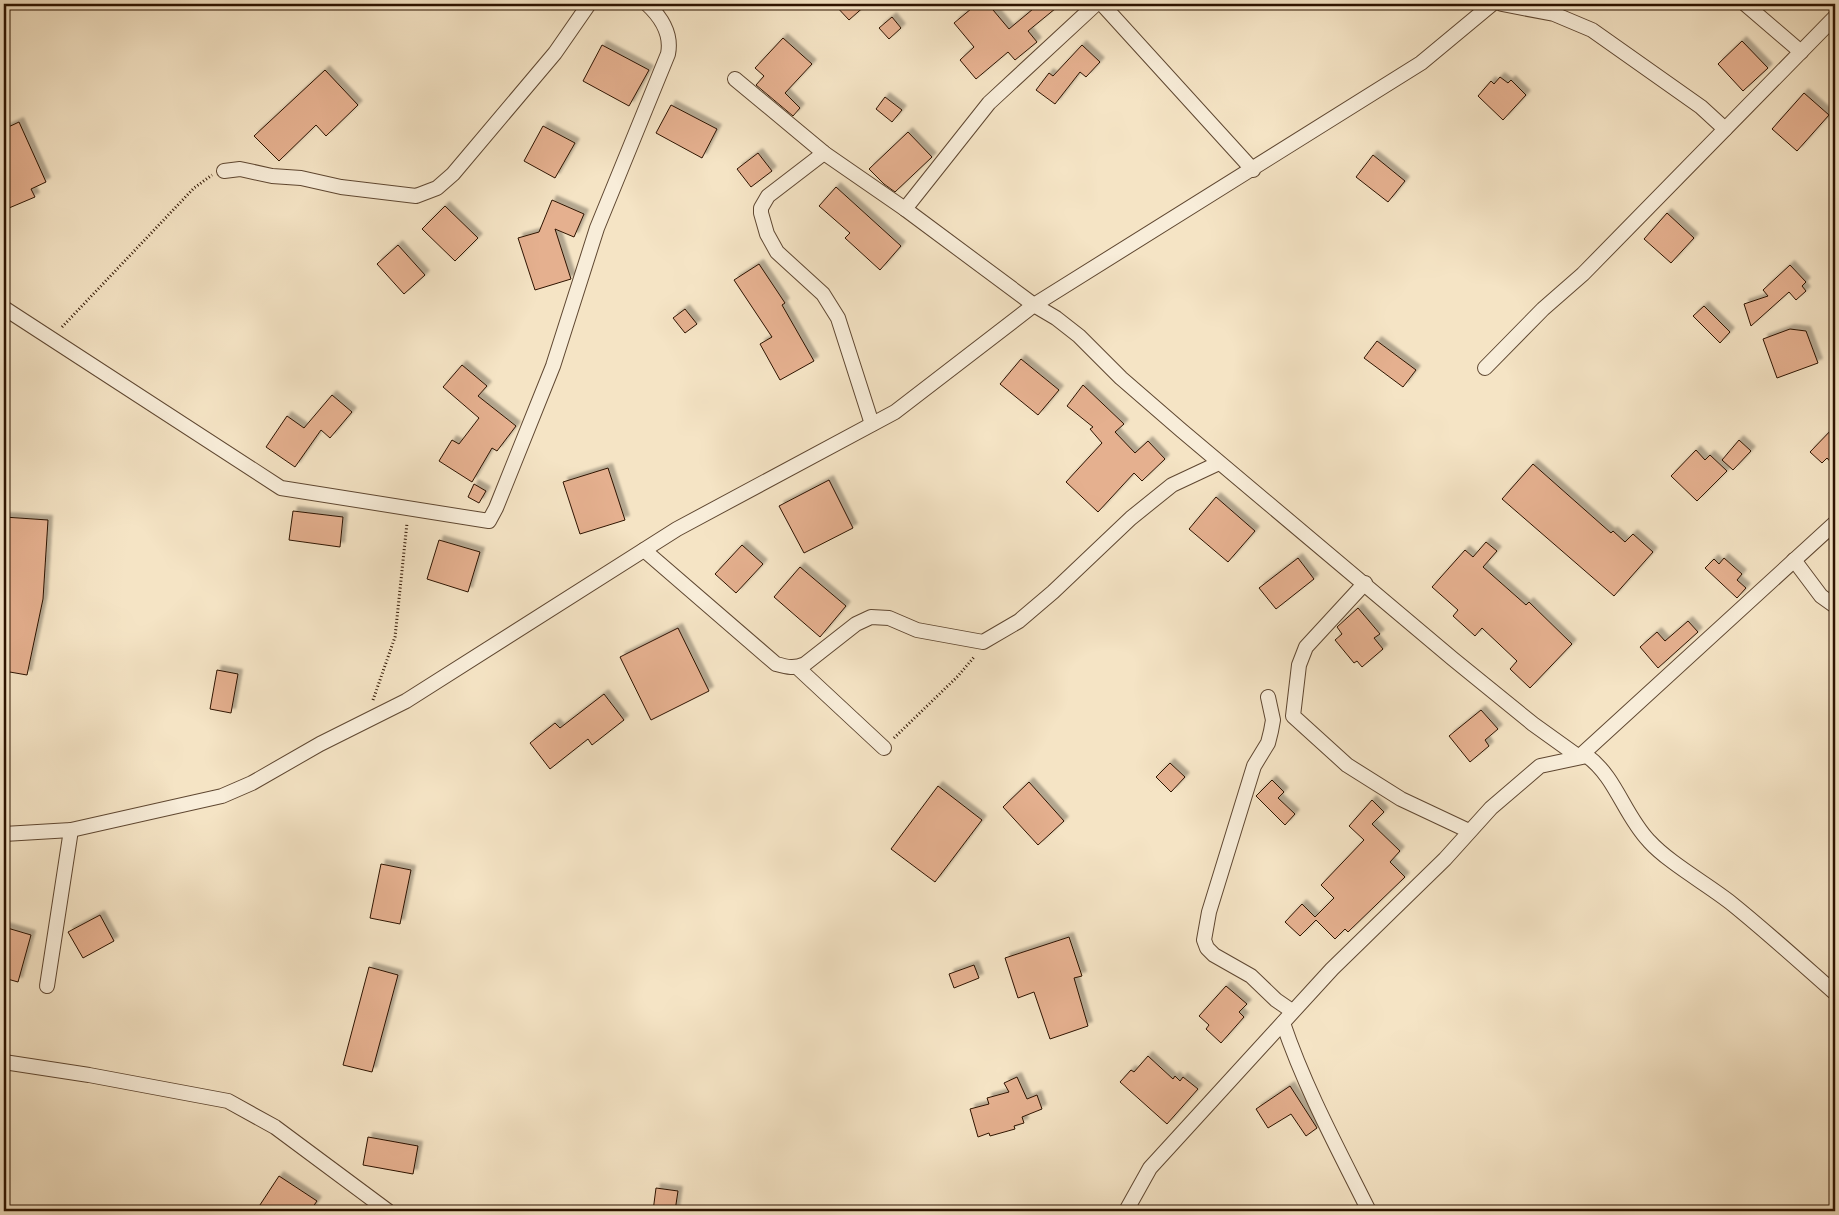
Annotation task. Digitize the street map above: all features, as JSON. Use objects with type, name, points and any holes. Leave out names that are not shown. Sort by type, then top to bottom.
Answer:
[{"type":"street","points":[[224,171],[240,169],[272,176],[301,178],[341,187],[408,195],[427,193],[444,183],[484,138],[555,53],[589,4]]},
{"type":"street","points":[[4,308],[281,488],[409,510],[489,521],[552,366],[597,228],[668,54],[669,42],[665,26],[659,16],[647,4]]},
{"type":"street","points":[[905,209],[989,103],[1096,4]]},
{"type":"street","points":[[1102,4],[1252,170]]},
{"type":"street","points":[[4,834],[72,830],[222,796],[252,783],[366,719],[435,684],[502,639],[693,520],[896,412],[1034,305],[1421,63],[1492,4]]},
{"type":"street","points":[[1502,4],[1554,14],[1592,30],[1701,107],[1725,129]]},
{"type":"street","points":[[1746,4],[1800,52]]},
{"type":"street","points":[[1485,368],[1543,308],[1583,274],[1835,17]]},
{"type":"street","points":[[735,79],[824,153],[905,209],[1079,336],[1121,378],[1219,463],[1533,724],[1579,756]]},
{"type":"street","points":[[824,153],[768,196],[761,208],[761,213],[767,234],[777,252],[816,286],[838,318],[872,424]]},
{"type":"street","points":[[798,668],[856,624],[871,617],[889,618],[917,630],[983,642],[1019,621],[1053,592],[1131,518],[1172,485],[1219,463]]},
{"type":"street","points":[[1579,756],[1835,523]]},
{"type":"street","points":[[644,550],[776,664],[798,668],[884,748]]},
{"type":"street","points":[[1794,560],[1822,596],[1835,606]]},
{"type":"street","points":[[1365,583],[1306,646],[1299,665],[1293,716],[1347,764],[1401,799],[1469,831]]},
{"type":"street","points":[[1268,697],[1273,720],[1268,743],[1254,766],[1209,912],[1204,940],[1207,948],[1214,955],[1251,976],[1276,1000],[1288,1017],[1295,1057],[1314,1101],[1369,1211]]},
{"type":"street","points":[[1126,1211],[1150,1168],[1332,969],[1445,860],[1469,831],[1512,788],[1540,766],[1579,756],[1587,756],[1598,764],[1608,776],[1629,816],[1650,842],[1732,904],[1835,993]]},
{"type":"street","points":[[48,986],[72,830]]},
{"type":"street","points":[[4,1062],[89,1075],[228,1101],[275,1127],[388,1211]]},
{"type":"path","points":[[52,338],[194,188],[215,173],[224,171]]},
{"type":"path","points":[[366,719],[395,637],[409,510]]},
{"type":"path","points":[[884,748],[958,676],[973,659],[983,642]]},
{"type":"building","points":[[834,4],[867,4],[849,20]]},
{"type":"building","points":[[977,4],[988,4],[1009,29],[1039,4],[1061,4],[1028,31],[1037,42],[1015,60],[1008,52],[976,79],[960,60],[974,47],[954,23]]},
{"type":"building","points":[[892,17],[901,28],[889,39],[879,28]]},
{"type":"building","points":[[783,38],[812,64],[785,93],[800,108],[793,116],[756,85],[764,76],[755,68]]},
{"type":"building","points":[[1742,41],[1768,68],[1743,91],[1718,64]]},
{"type":"building","points":[[602,45],[649,70],[629,106],[583,81]]},
{"type":"building","points":[[1082,45],[1100,62],[1086,77],[1080,72],[1055,104],[1036,90],[1049,73],[1053,76]]},
{"type":"building","points":[[325,70],[358,105],[326,136],[316,125],[279,161],[254,136]]},
{"type":"building","points":[[1500,77],[1508,83],[1511,80],[1526,95],[1503,120],[1478,96],[1491,81],[1494,84]]},
{"type":"building","points":[[1804,93],[1829,115],[1797,151],[1772,129]]},
{"type":"building","points":[[885,97],[902,110],[892,122],[876,109]]},
{"type":"building","points":[[671,105],[717,129],[702,158],[656,133]]},
{"type":"building","points":[[19,122],[46,182],[31,189],[35,197],[9,208],[4,196],[4,129]]},
{"type":"building","points":[[543,126],[575,143],[555,178],[524,161]]},
{"type":"building","points":[[908,132],[932,157],[895,192],[869,169]]},
{"type":"building","points":[[758,153],[772,171],[751,187],[737,169]]},
{"type":"building","points":[[1373,155],[1405,181],[1388,202],[1356,177]]},
{"type":"building","points":[[836,187],[901,246],[880,270],[845,238],[850,233],[819,206]]},
{"type":"building","points":[[552,200],[584,214],[574,237],[555,229],[571,279],[535,290],[518,238],[539,232]]},
{"type":"building","points":[[445,206],[478,238],[455,261],[422,229]]},
{"type":"building","points":[[1667,213],[1694,238],[1671,263],[1644,239]]},
{"type":"building","points":[[398,245],[425,275],[404,294],[377,264]]},
{"type":"building","points":[[759,264],[785,303],[782,305],[814,361],[780,380],[760,344],[772,337],[734,280]]},
{"type":"building","points":[[1790,265],[1806,282],[1802,286],[1806,291],[1796,300],[1789,292],[1751,326],[1744,304],[1768,296],[1763,290]]},
{"type":"building","points":[[1704,306],[1730,332],[1720,343],[1693,316]]},
{"type":"building","points":[[685,309],[697,324],[685,333],[673,318]]},
{"type":"building","points":[[1790,329],[1806,331],[1818,363],[1777,378],[1763,339]]},
{"type":"building","points":[[1377,341],[1416,370],[1403,387],[1364,358]]},
{"type":"building","points":[[1021,359],[1059,390],[1038,415],[1000,384]]},
{"type":"building","points":[[462,365],[487,386],[478,396],[516,426],[497,451],[492,448],[472,482],[439,461],[452,440],[459,444],[479,418],[443,387]]},
{"type":"building","points":[[1083,385],[1124,424],[1115,432],[1135,453],[1148,441],[1165,459],[1142,481],[1134,473],[1098,512],[1066,482],[1102,443],[1090,429],[1093,427],[1067,406]]},
{"type":"building","points":[[332,395],[352,412],[330,438],[321,430],[295,467],[266,447],[287,416],[304,428]]},
{"type":"building","points":[[1835,426],[1835,467],[1827,458],[1822,463],[1810,452]]},
{"type":"building","points":[[1739,440],[1751,451],[1733,470],[1722,460]]},
{"type":"building","points":[[1696,450],[1705,460],[1710,455],[1727,471],[1697,501],[1671,476]]},
{"type":"building","points":[[1533,464],[1611,533],[1613,531],[1625,542],[1633,534],[1653,552],[1614,596],[1502,499]]},
{"type":"building","points":[[608,468],[625,520],[580,534],[563,482]]},
{"type":"building","points":[[829,480],[853,528],[804,553],[779,506]]},
{"type":"building","points":[[474,484],[486,491],[479,503],[468,497]]},
{"type":"building","points":[[1216,497],[1255,531],[1228,562],[1189,529]]},
{"type":"building","points":[[293,511],[343,517],[340,547],[289,540]]},
{"type":"building","points":[[4,517],[48,520],[43,599],[27,675],[4,671]]},
{"type":"building","points":[[439,540],[480,552],[468,592],[427,579]]},
{"type":"building","points":[[1486,542],[1497,551],[1483,567],[1526,605],[1529,602],[1572,644],[1530,688],[1510,669],[1517,661],[1482,628],[1475,636],[1453,616],[1458,610],[1432,587],[1465,550],[1473,557]]},
{"type":"building","points":[[742,545],[763,564],[736,593],[715,574]]},
{"type":"building","points":[[1298,558],[1314,579],[1276,609],[1259,588]]},
{"type":"building","points":[[1724,558],[1742,574],[1737,580],[1746,588],[1737,598],[1705,568],[1714,559],[1719,564]]},
{"type":"building","points":[[800,567],[846,606],[820,637],[774,597]]},
{"type":"building","points":[[1358,608],[1380,634],[1374,638],[1383,649],[1362,667],[1357,661],[1354,663],[1335,640],[1342,634],[1337,627]]},
{"type":"building","points":[[1688,621],[1698,632],[1658,668],[1640,647],[1657,632],[1665,641]]},
{"type":"building","points":[[678,628],[709,691],[651,720],[620,657]]},
{"type":"building","points":[[217,670],[238,674],[231,713],[210,709]]},
{"type":"building","points":[[604,694],[624,720],[592,745],[588,739],[550,769],[530,743],[555,723],[560,728]]},
{"type":"building","points":[[1481,710],[1498,729],[1485,740],[1489,746],[1470,762],[1449,736]]},
{"type":"building","points":[[1170,763],[1185,777],[1171,792],[1156,777]]},
{"type":"building","points":[[1272,780],[1284,792],[1278,798],[1295,814],[1285,825],[1256,796]]},
{"type":"building","points":[[1029,782],[1064,821],[1038,845],[1003,807]]},
{"type":"building","points":[[938,786],[982,820],[935,882],[891,849]]},
{"type":"building","points":[[1372,800],[1384,812],[1372,824],[1400,851],[1390,862],[1405,877],[1348,932],[1345,929],[1335,939],[1316,920],[1300,936],[1285,922],[1302,904],[1315,917],[1334,898],[1321,885],[1364,840],[1349,826]]},
{"type":"building","points":[[381,864],[411,870],[400,924],[370,918]]},
{"type":"building","points":[[100,915],[114,941],[83,958],[68,932]]},
{"type":"building","points":[[4,927],[31,935],[18,982],[4,978]]},
{"type":"building","points":[[1069,937],[1082,976],[1074,978],[1088,1026],[1050,1039],[1034,992],[1018,998],[1005,958]]},
{"type":"building","points":[[974,965],[979,978],[954,988],[949,974]]},
{"type":"building","points":[[369,967],[398,975],[372,1072],[343,1065]]},
{"type":"building","points":[[1226,986],[1247,1004],[1239,1012],[1244,1017],[1221,1043],[1206,1029],[1209,1025],[1199,1016]]},
{"type":"building","points":[[1148,1056],[1173,1079],[1175,1076],[1180,1081],[1183,1077],[1198,1089],[1167,1124],[1120,1082],[1131,1070],[1134,1072]]},
{"type":"building","points":[[1017,1077],[1027,1099],[1037,1095],[1042,1109],[1022,1117],[1024,1123],[1014,1126],[1015,1129],[990,1136],[989,1133],[978,1137],[970,1109],[989,1104],[987,1098],[1009,1092],[1004,1083]]},
{"type":"building","points":[[1290,1086],[1317,1128],[1306,1136],[1291,1114],[1268,1128],[1256,1109]]},
{"type":"building","points":[[368,1137],[418,1146],[413,1174],[363,1165]]},
{"type":"building","points":[[279,1176],[317,1201],[310,1211],[256,1211]]},
{"type":"building","points":[[656,1188],[678,1191],[675,1211],[653,1211]]}]
